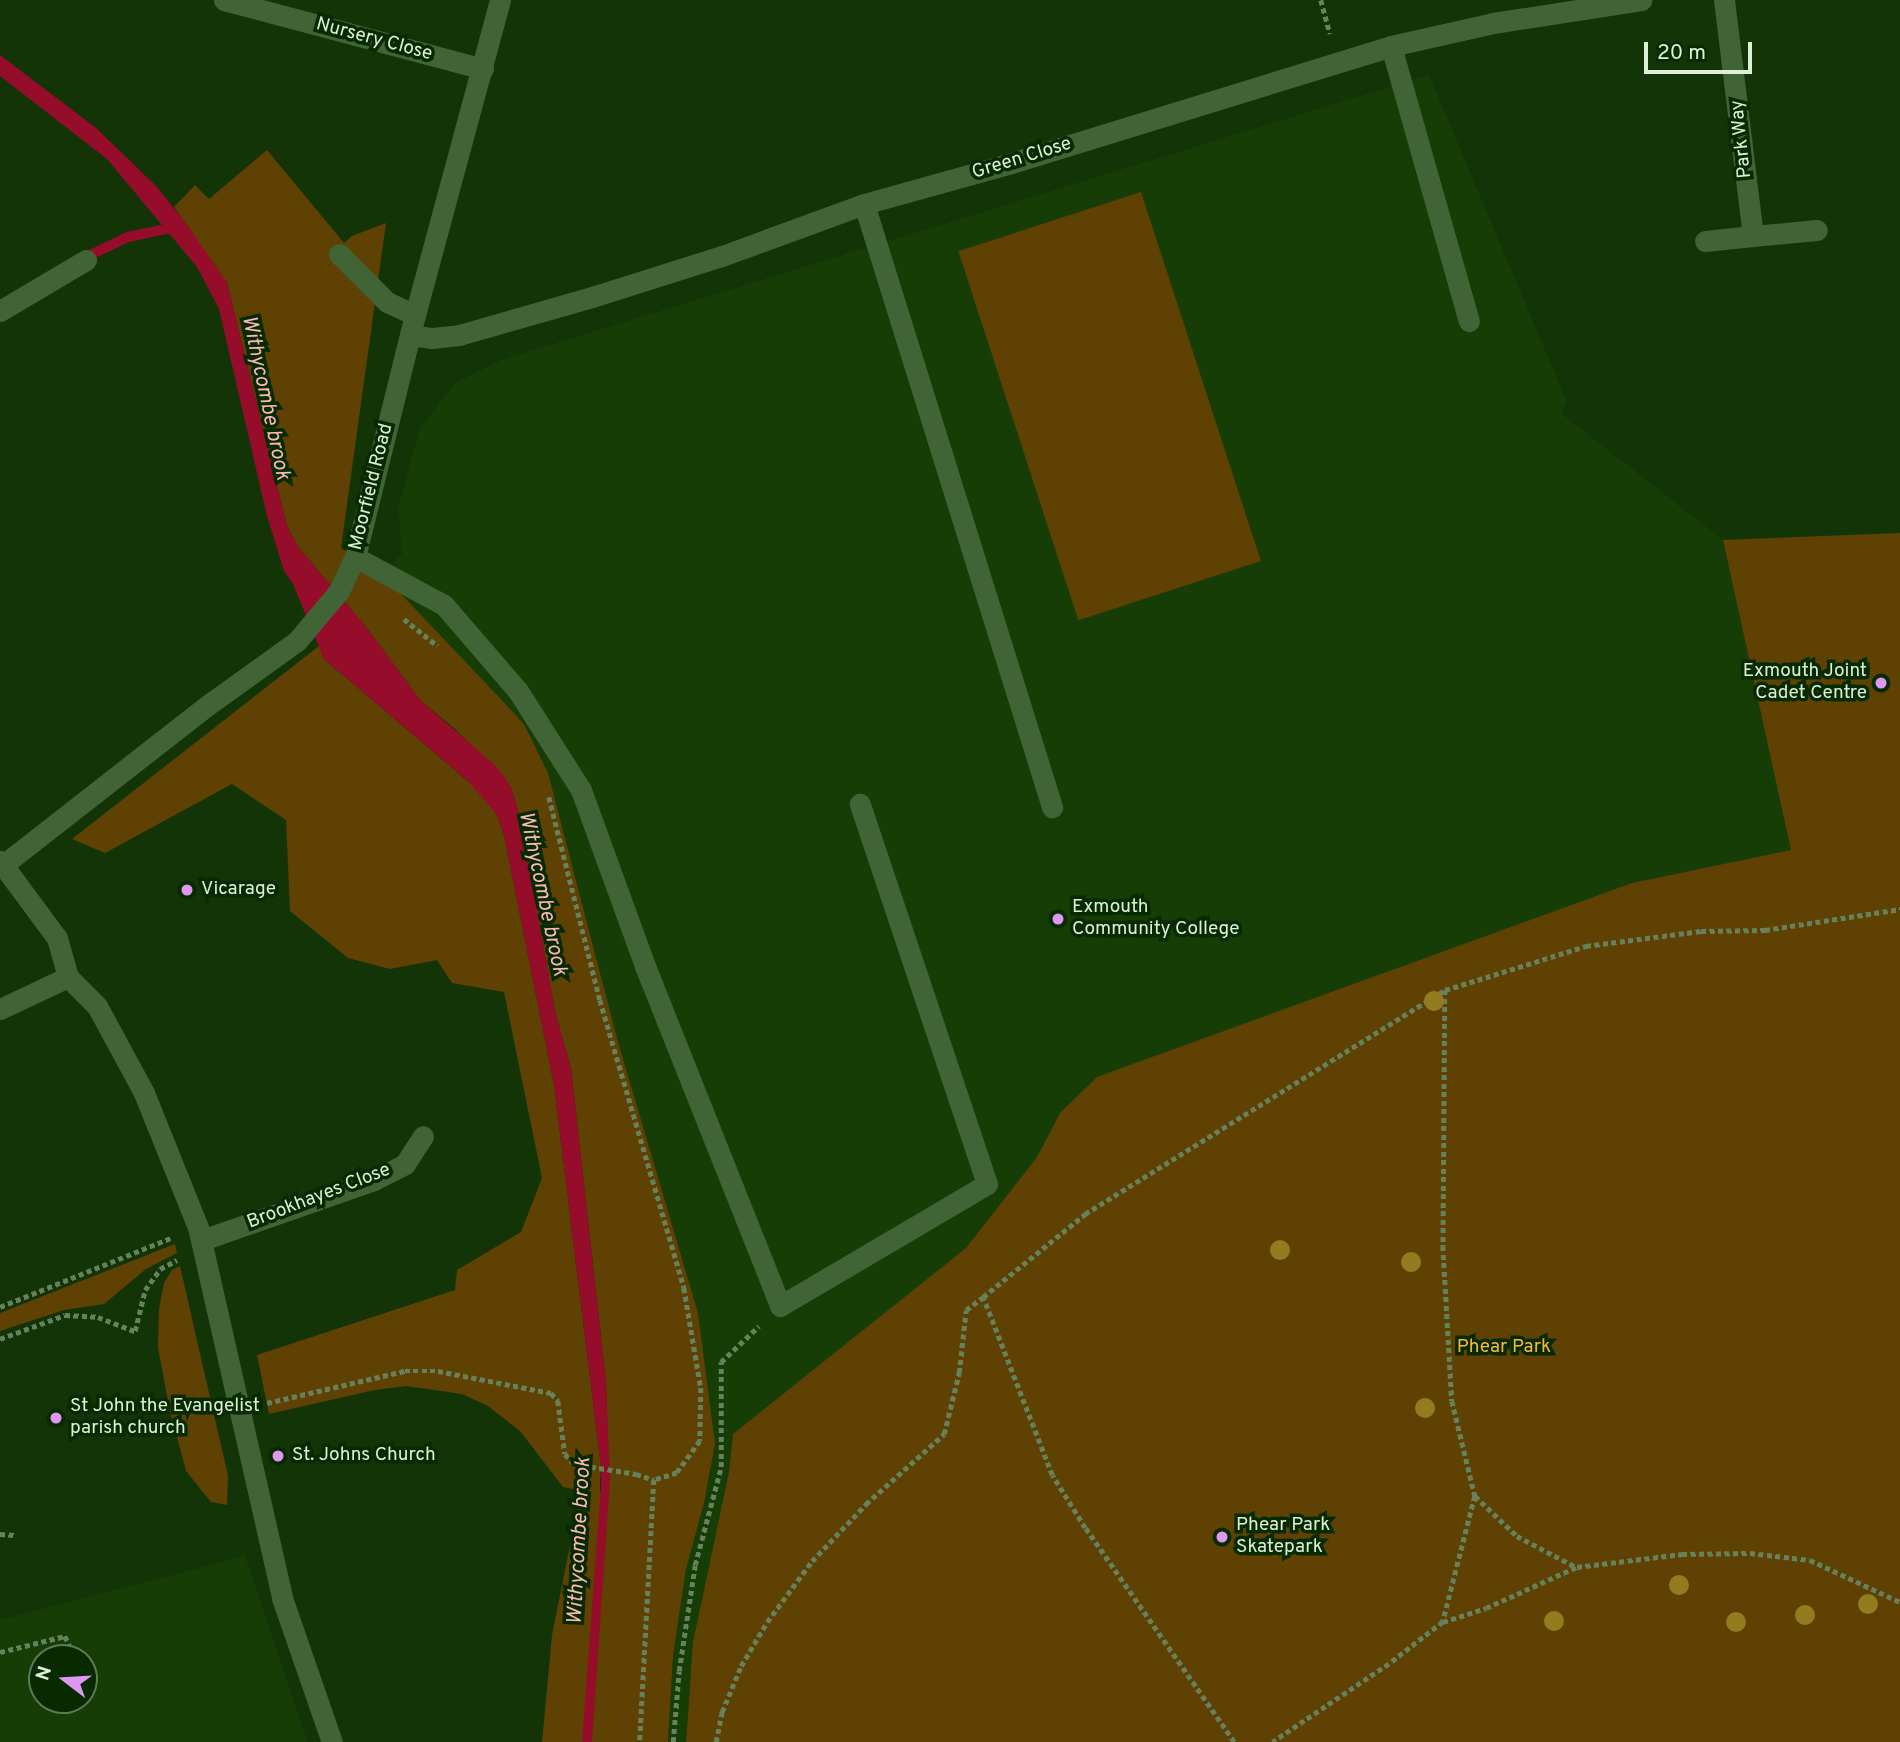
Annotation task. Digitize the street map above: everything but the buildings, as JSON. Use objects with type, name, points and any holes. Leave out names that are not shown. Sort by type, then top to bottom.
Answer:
[{"type":"street","name":"Nursery Close","points":[[224,0],[482,69]]},
{"type":"street","name":"Moorfield Road","points":[[1,863],[208,705],[297,641],[339,590],[355,557],[412,325],[500,0]]},
{"type":"street","name":"Green Close","points":[[412,325],[432,338],[459,335],[722,256],[864,204],[1008,164],[1391,46],[1493,23],[1641,0]]},
{"type":"street","name":"Park Way","points":[[1724,0],[1753,236]]},
{"type":"street","points":[[1391,46],[1469,321]]},
{"type":"street","points":[[864,204],[1052,807]]},
{"type":"street","points":[[1705,241],[1817,230]]},
{"type":"street","points":[[339,254],[412,325]]},
{"type":"street","points":[[0,312],[86,260]]},
{"type":"street","points":[[355,557],[444,605],[518,691],[581,790],[645,965],[780,1306],[987,1184],[860,804]]},
{"type":"street","points":[[1,863],[57,938],[68,977],[97,1006],[144,1093],[202,1240],[282,1598],[332,1742]]},
{"type":"street","points":[[0,1009],[68,977]]},
{"type":"street","name":"Brookhayes Close","points":[[202,1240],[374,1180],[405,1164],[424,1136]]},
{"type":"path","points":[[1321,0],[1336,62]]},
{"type":"path","points":[[393,614],[426,635],[445,653]]},
{"type":"path","points":[[240,1409],[405,1370],[438,1371],[551,1393],[558,1401],[565,1454],[574,1464],[589,1468],[654,1480],[677,1473],[700,1440],[701,1388],[684,1288],[600,1000],[546,786]]},
{"type":"path","points":[[716,1742],[722,1712],[741,1666],[767,1622],[804,1571],[866,1504],[944,1434],[959,1373],[966,1310],[1085,1214],[1445,990],[1586,946],[1701,931],[1765,929],[1900,909]]},
{"type":"path","points":[[1443,1622],[1475,1496],[1451,1388],[1443,1246],[1445,990]]},
{"type":"path","points":[[0,1307],[202,1240]]},
{"type":"path","points":[[0,1339],[65,1315],[98,1317],[135,1331],[145,1290],[160,1269],[179,1259],[202,1240]]},
{"type":"path","points":[[983,1297],[1052,1475],[1084,1528],[1234,1742]]},
{"type":"path","points":[[673,1742],[679,1671],[695,1565],[722,1467],[721,1362],[780,1306]]},
{"type":"path","points":[[640,1742],[654,1480]]},
{"type":"path","points":[[1475,1496],[1517,1536],[1577,1567]]},
{"type":"path","points":[[0,1534],[14,1535]]},
{"type":"path","points":[[1273,1742],[1390,1664],[1443,1622],[1486,1608],[1577,1567],[1682,1554],[1750,1553],[1810,1560],[1900,1602]]},
{"type":"path","points":[[32,1644],[65,1636],[69,1644]]},
{"type":"path","points":[[0,1652],[28,1645]]},
{"type":"shaded area","points":[[0,55],[96,128],[157,187],[188,226],[227,283],[287,526],[298,547],[366,627],[420,700],[497,767],[511,787],[520,817],[556,1016],[571,1068],[606,1382],[610,1479],[592,1742],[582,1742],[601,1485],[600,1459],[554,1085],[504,835],[497,815],[469,782],[324,659],[293,584],[284,571],[267,516],[219,309],[197,267],[107,159],[0,76]]},
{"type":"shaded area","name":"Exmouth Community College","points":[[1429,75],[1567,402],[1561,413],[1723,540],[1792,850],[1632,883],[1060,1113],[1037,1157],[966,1248],[733,1434],[729,1472],[693,1642],[686,1742],[668,1742],[673,1656],[686,1569],[711,1472],[698,1313],[618,1042],[548,773],[525,726],[384,576],[402,553],[398,508],[420,428],[455,383],[501,360]]},
{"type":"shaded area","points":[[245,1556],[308,1742],[0,1742],[0,1620]]},
{"type":"green space","points":[[267,150],[344,243],[352,236],[386,223],[341,548],[384,576],[514,713],[525,726],[548,773],[618,1042],[698,1313],[715,1444],[704,1503],[686,1569],[673,1656],[668,1742],[542,1742],[552,1635],[581,1491],[563,1487],[520,1431],[488,1406],[462,1394],[406,1386],[375,1390],[269,1414],[257,1355],[455,1290],[457,1270],[521,1232],[542,1178],[504,992],[452,983],[437,960],[390,969],[348,958],[290,911],[286,820],[232,784],[105,853],[72,839],[319,646],[324,659],[484,795],[497,815],[504,835],[554,1085],[600,1459],[600,1493],[609,1494],[606,1382],[571,1068],[556,1016],[520,817],[511,787],[455,729],[420,700],[366,627],[298,547],[287,526],[227,283],[174,207],[195,185],[209,199]]},
{"type":"green space","points":[[1141,192],[1261,561],[1078,620],[958,251]]},
{"type":"green space","name":"Phear Park","points":[[1900,533],[1900,1742],[686,1742],[693,1642],[729,1472],[733,1434],[966,1248],[1037,1157],[1060,1113],[1097,1077],[1632,883],[1791,850],[1723,540]]},
{"type":"green space","points":[[175,1244],[177,1253],[146,1269],[104,1304],[64,1310],[0,1331],[0,1313]]},
{"type":"green space","points":[[180,1266],[228,1476],[227,1505],[211,1502],[186,1471],[169,1407],[158,1347],[159,1309],[164,1283],[172,1270]]},
{"type":"waterway","points":[[90,255],[128,237],[176,227]]},
{"type":"place","name":"Exmouth Joint Cadet Centre","points":[[1881,683]]},
{"type":"place","name":"Vicarage","points":[[187,890]]},
{"type":"place","name":"Exmouth Community College","points":[[1058,919]]},
{"type":"place","name":"St John the Evangelist parish church","points":[[56,1418]]},
{"type":"place","name":"St. Johns Church","points":[[278,1456]]},
{"type":"place","name":"Phear Park Skatepark","points":[[1222,1537]]},
{"type":"water label","name":"Withycombe brook","points":[[265,398]]},
{"type":"water label","name":"Withycombe brook","points":[[542,894]]},
{"type":"water label","name":"Withycombe brook","points":[[580,1541]]}]
